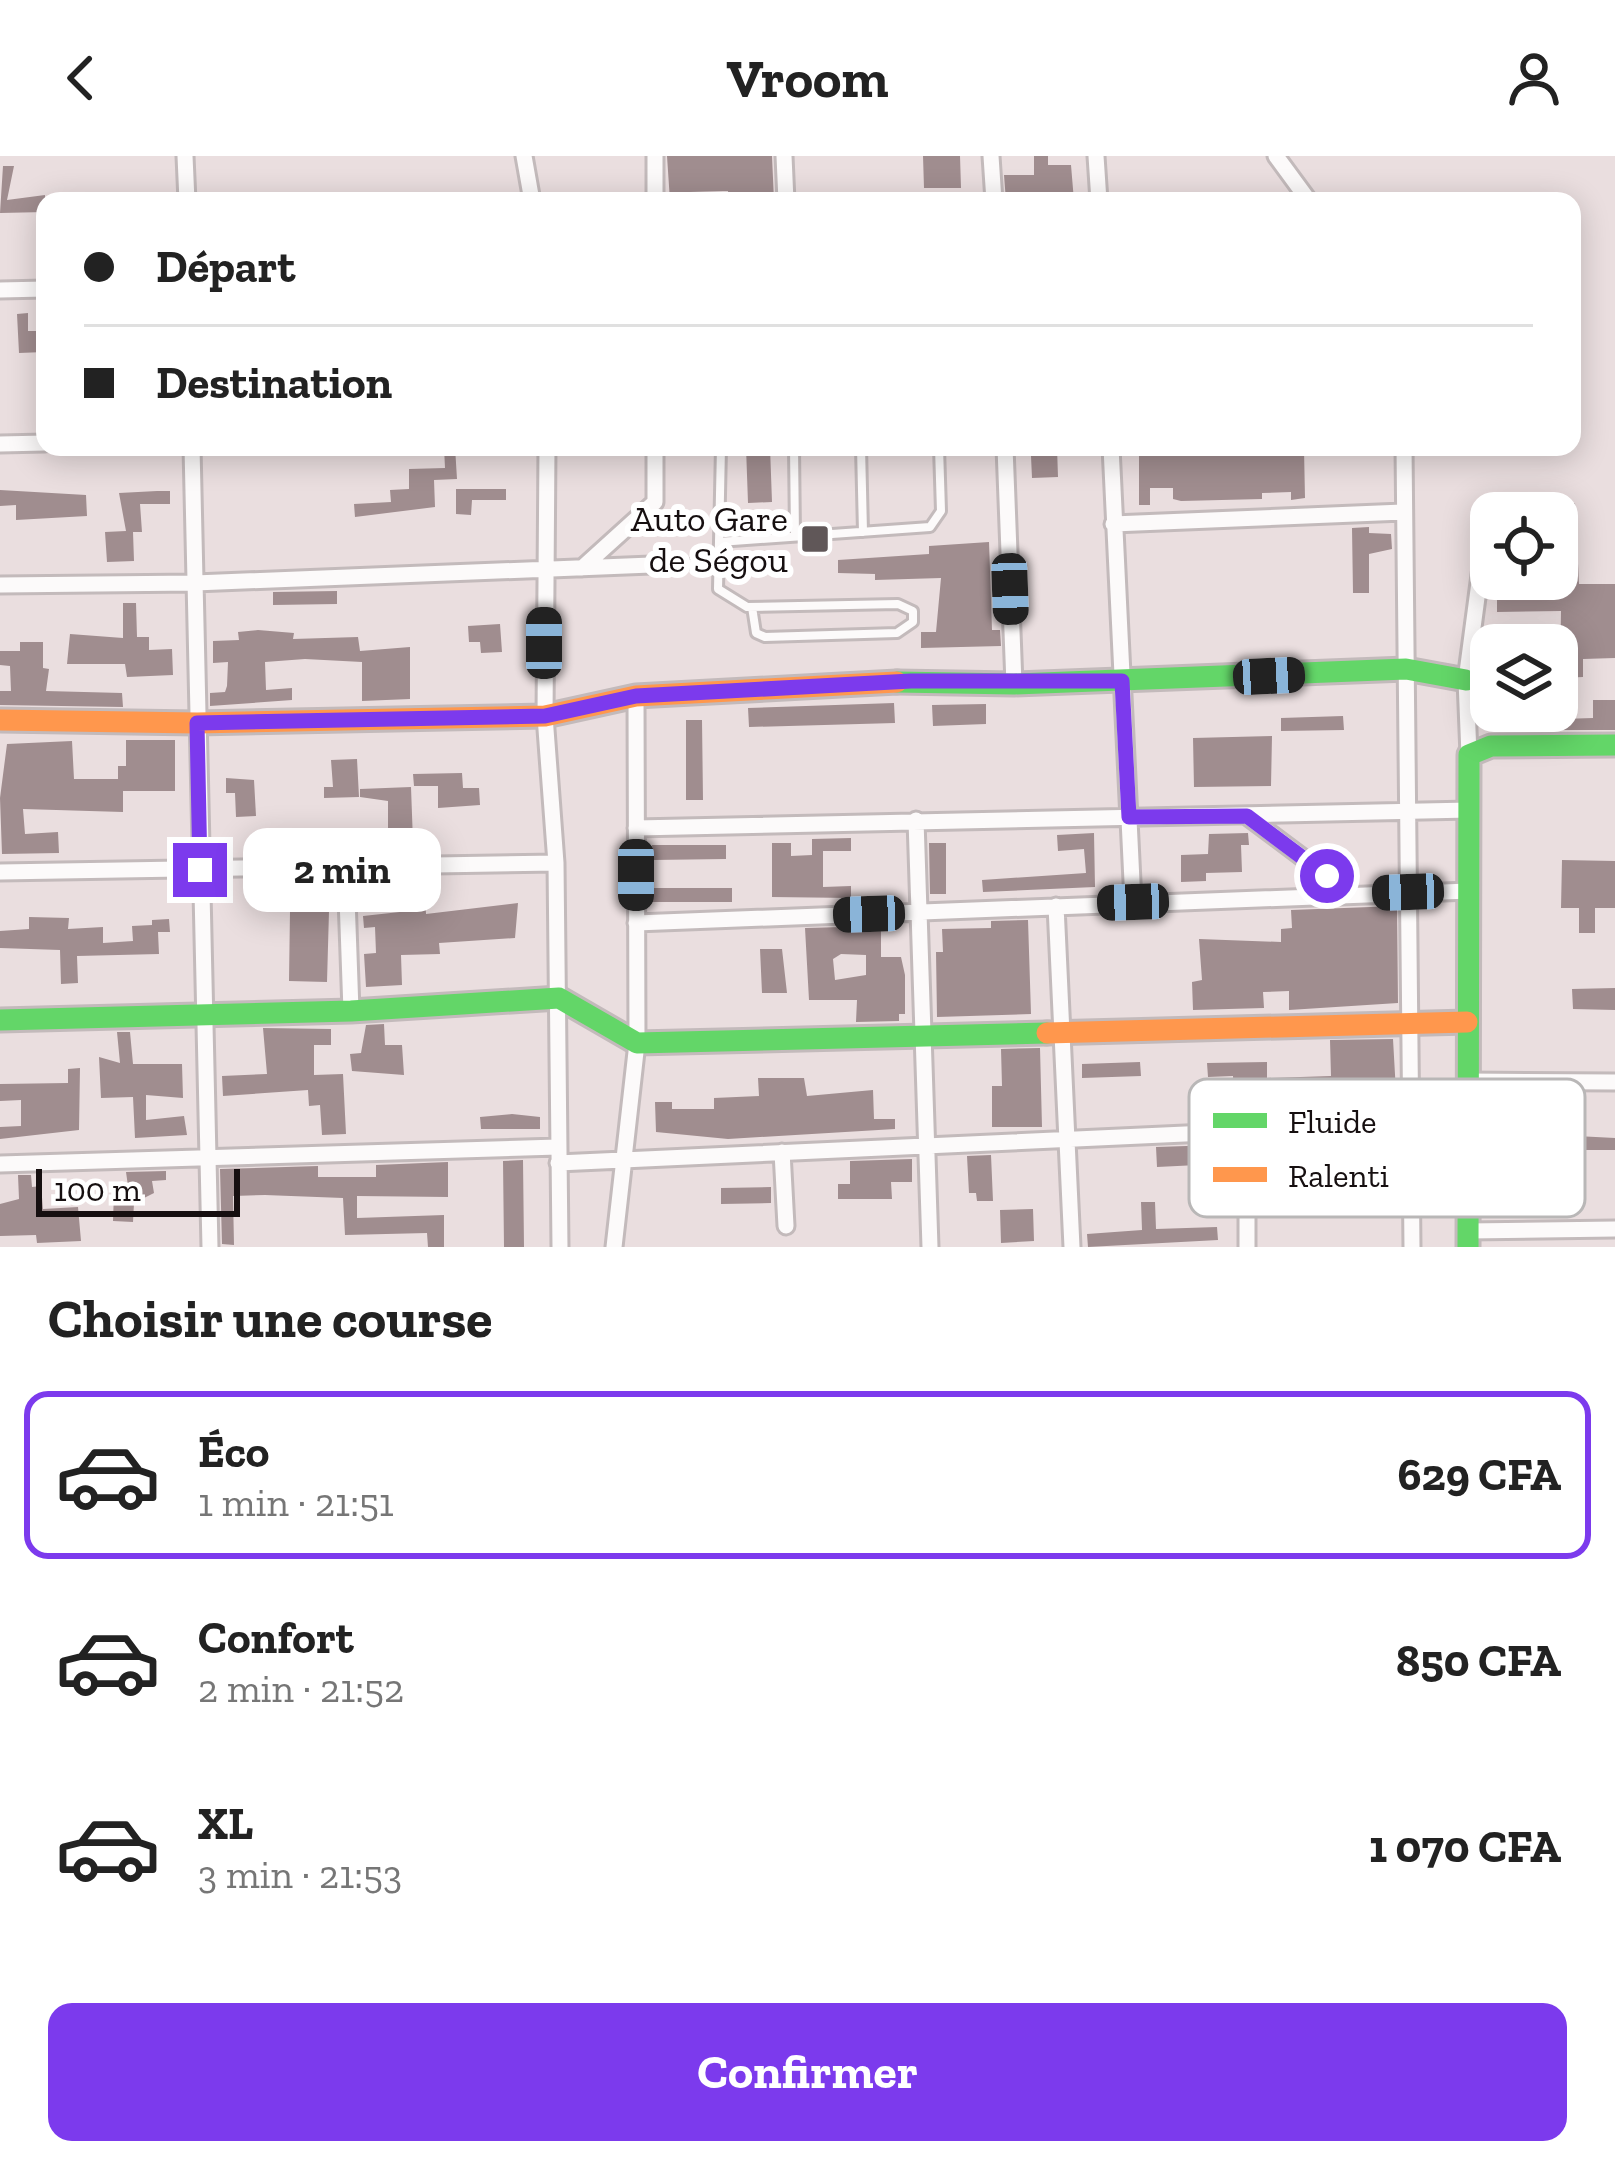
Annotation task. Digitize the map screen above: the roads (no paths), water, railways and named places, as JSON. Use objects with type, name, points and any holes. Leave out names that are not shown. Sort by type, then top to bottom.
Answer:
[{"type":"street","points":[[185,156],[187,192]]},
{"type":"street","points":[[524,156],[530,192]]},
{"type":"street","points":[[655,156],[656,192]]},
{"type":"street","points":[[784,156],[786,192]]},
{"type":"street","points":[[991,156],[993,192]]},
{"type":"street","points":[[1096,156],[1098,192]]},
{"type":"street","points":[[1276,156],[1302,192]]},
{"type":"street","points":[[0,290],[36,290]]},
{"type":"street","points":[[0,444],[36,443]]},
{"type":"street","points":[[192,456],[210,1247]]},
{"type":"street","points":[[547,456],[545,716],[556,863],[560,1247]]},
{"type":"street","points":[[582,568],[655,502],[656,456]]},
{"type":"street","points":[[1005,456],[1014,684]]},
{"type":"street","points":[[1111,456],[1133,902]]},
{"type":"street","points":[[1404,456],[1410,1079]]},
{"type":"street","points":[[1113,524],[1403,512]]},
{"type":"street","points":[[0,585],[195,583],[676,564]]},
{"type":"street","points":[[1467,1079],[1470,810],[1466,680],[1477,600]]},
{"type":"street","points":[[0,720],[197,723],[545,716],[636,696],[911,681],[1014,684],[1406,669],[1466,680]]},
{"type":"street","points":[[614,1247],[637,1043],[636,696]]},
{"type":"street","points":[[1469,755],[1491,746],[1615,745]]},
{"type":"street","points":[[636,828],[1470,810]]},
{"type":"street","points":[[1247,816],[1352,894]]},
{"type":"street","points":[[916,820],[930,1247]]},
{"type":"street","points":[[0,872],[556,863]]},
{"type":"street","points":[[346,869],[350,1010]]},
{"type":"street","points":[[636,922],[1469,891]]},
{"type":"street","points":[[1056,906],[1072,1247]]},
{"type":"street","points":[[0,1020],[350,1010],[559,998],[637,1043],[1467,1022]]},
{"type":"street","points":[[0,1164],[208,1157],[558,1155],[623,1160],[1189,1134]]},
{"type":"street","points":[[782,1152],[785,1226]]},
{"type":"street","points":[[1412,1217],[1412,1247]]},
{"type":"street","points":[[1468,1239],[1615,1229]]},
{"type":"lane","points":[[721,456],[718,589],[736,604],[752,607],[898,604],[913,611],[913,622],[897,633],[765,637],[756,633],[752,607]]},
{"type":"lane","points":[[794,456],[795,536]]},
{"type":"lane","points":[[861,456],[863,532]]},
{"type":"lane","points":[[718,542],[930,527],[937,522],[939,456]]},
{"type":"lane","points":[[676,564],[718,564]]},
{"type":"place","name":"Auto Gare de Ségou","points":[[815,539]]}]
